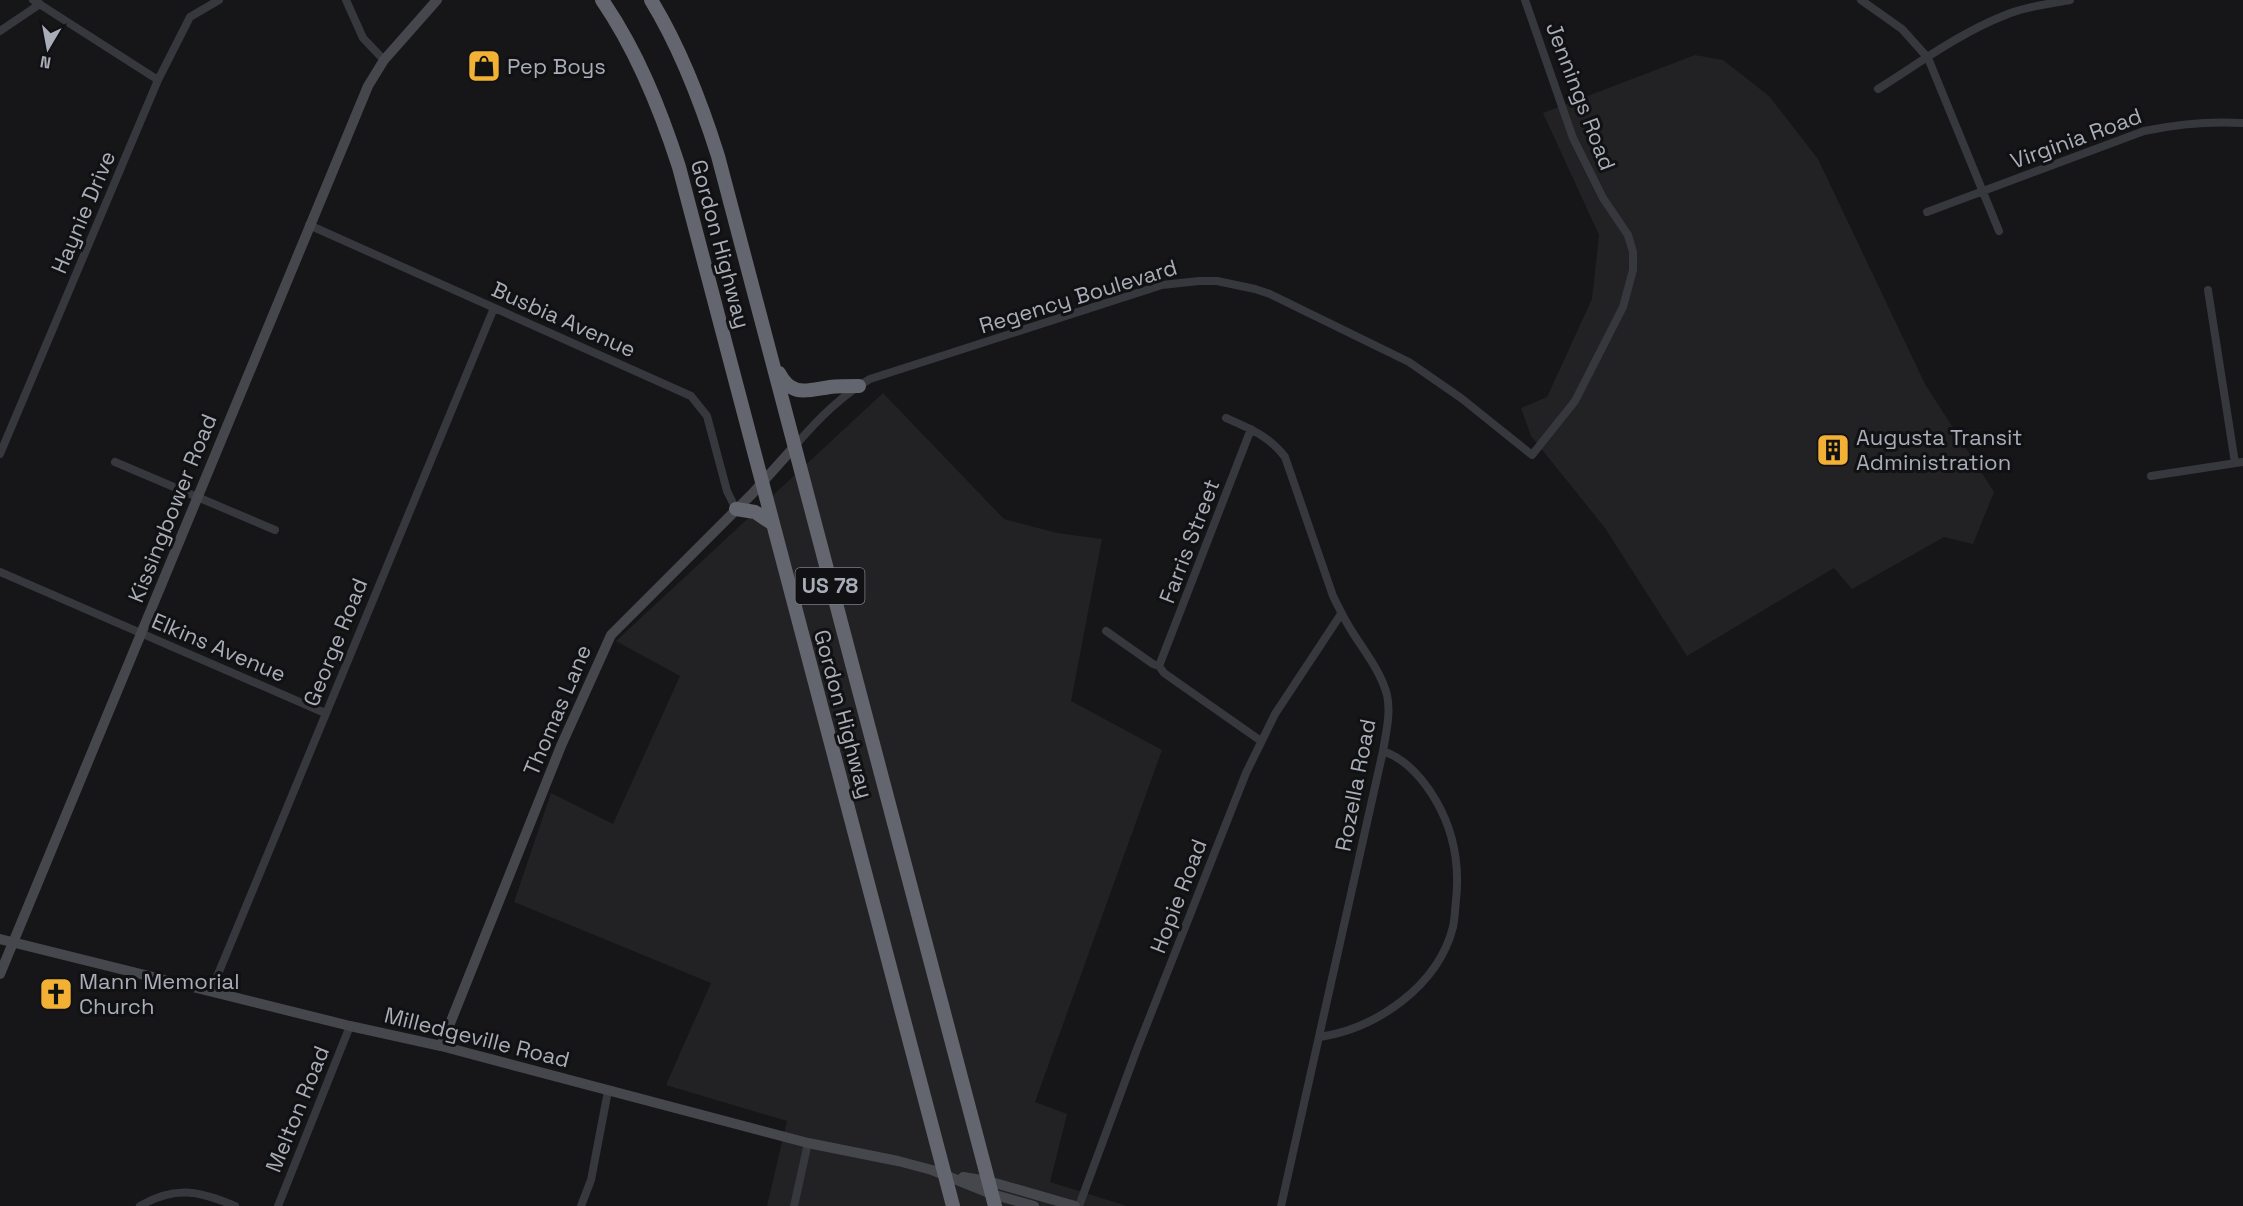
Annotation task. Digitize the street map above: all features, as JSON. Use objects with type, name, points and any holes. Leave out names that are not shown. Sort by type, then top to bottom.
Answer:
[{"type":"highway","name":"Gordon Highway","points":[[602,0],[626,38],[669,134],[953,1206]]},
{"type":"highway","name":"Gordon Highway","points":[[651,0],[674,42],[702,107],[718,156],[991,1194]]},
{"type":"highway","points":[[773,361],[784,382],[799,390],[806,392],[828,387],[859,386]]},
{"type":"highway","points":[[736,509],[755,512],[772,524]]},
{"type":"street","name":"Haynie Drive","points":[[0,454],[158,80],[190,17],[219,0]]},
{"type":"street","points":[[346,0],[363,39],[384,60]]},
{"type":"street","name":"Kissingbower Road","points":[[0,974],[368,86],[384,60],[437,0]]},
{"type":"street","name":"Jennings Road","points":[[1526,0],[1573,138],[1603,198],[1628,235],[1633,252],[1633,270],[1623,307],[1575,401],[1532,455]]},
{"type":"street","points":[[1861,0],[1902,29],[1928,58],[1999,231]]},
{"type":"street","points":[[1878,89],[1969,32],[2004,15],[2070,0]]},
{"type":"street","points":[[0,31],[37,2],[158,80]]},
{"type":"street","name":"Virginia Road","points":[[1927,212],[2144,130],[2188,123],[2243,123]]},
{"type":"street","name":"Busbia Avenue","points":[[309,225],[691,396],[707,416],[727,491],[736,509]]},
{"type":"street","name":"Regency Boulevard","points":[[795,446],[816,423],[859,386],[892,372],[1162,285],[1199,280],[1255,288],[1409,362],[1470,405],[1532,455]]},
{"type":"street","points":[[2151,476],[2239,462],[2208,290]]},
{"type":"street","name":"George Road","points":[[211,991],[494,308]]},
{"type":"street","name":"Rozella Road","points":[[1226,418],[1251,429],[1272,442],[1285,457],[1332,596],[1369,657],[1386,693],[1388,714],[1383,751],[1281,1206]]},
{"type":"street","name":"Farris Street","points":[[1159,666],[1251,429]]},
{"type":"street","name":"Thomas Lane","points":[[441,1046],[561,746],[611,635],[762,483],[795,446]]},
{"type":"street","points":[[115,462],[275,530]]},
{"type":"street","name":"Elkins Avenue","points":[[0,572],[325,713]]},
{"type":"street","name":"Hopie Road","points":[[1077,1206],[1246,773],[1282,704],[1341,614]]},
{"type":"street","points":[[1106,631],[1159,666],[1164,673],[1261,741]]},
{"type":"street","points":[[1320,1037],[1361,1026],[1400,1003],[1429,972],[1442,953],[1453,927],[1458,874],[1452,834],[1443,812],[1425,783],[1403,762],[1383,751]]},
{"type":"street","name":"Milledgeville Road","points":[[0,939],[350,1026],[441,1046],[808,1143],[898,1161],[944,1174],[991,1194],[1034,1206]]},
{"type":"street","name":"Melton Road","points":[[278,1206],[350,1026]]},
{"type":"street","points":[[581,1206],[591,1180],[608,1091]]},
{"type":"street","points":[[794,1206],[808,1143]]},
{"type":"street","points":[[140,1206],[164,1195],[188,1190],[213,1196],[235,1206]]},
{"type":"street","name":"Milledgeville Road","points":[[991,1194],[1077,1206]]},
{"type":"shaded area","points":[[1695,55],[1723,60],[1769,96],[1818,159],[1925,384],[1994,492],[1973,544],[1944,537],[1852,589],[1834,568],[1687,656],[1605,528],[1531,436],[1521,408],[1547,397],[1592,299],[1599,235],[1543,113]]},
{"type":"shaded area","points":[[883,393],[1004,519],[1057,533],[1102,539],[1071,701],[1162,750],[1035,1102],[1067,1114],[1050,1182],[1127,1206],[767,1206],[787,1121],[666,1085],[711,983],[514,902],[551,793],[613,824],[680,676],[616,641]]},
{"type":"place","name":"Pep Boys","points":[[484,66]]},
{"type":"place","name":"Augusta Transit Administration","points":[[1833,450]]},
{"type":"place","name":"Mann Memorial Church","points":[[56,994]]}]
